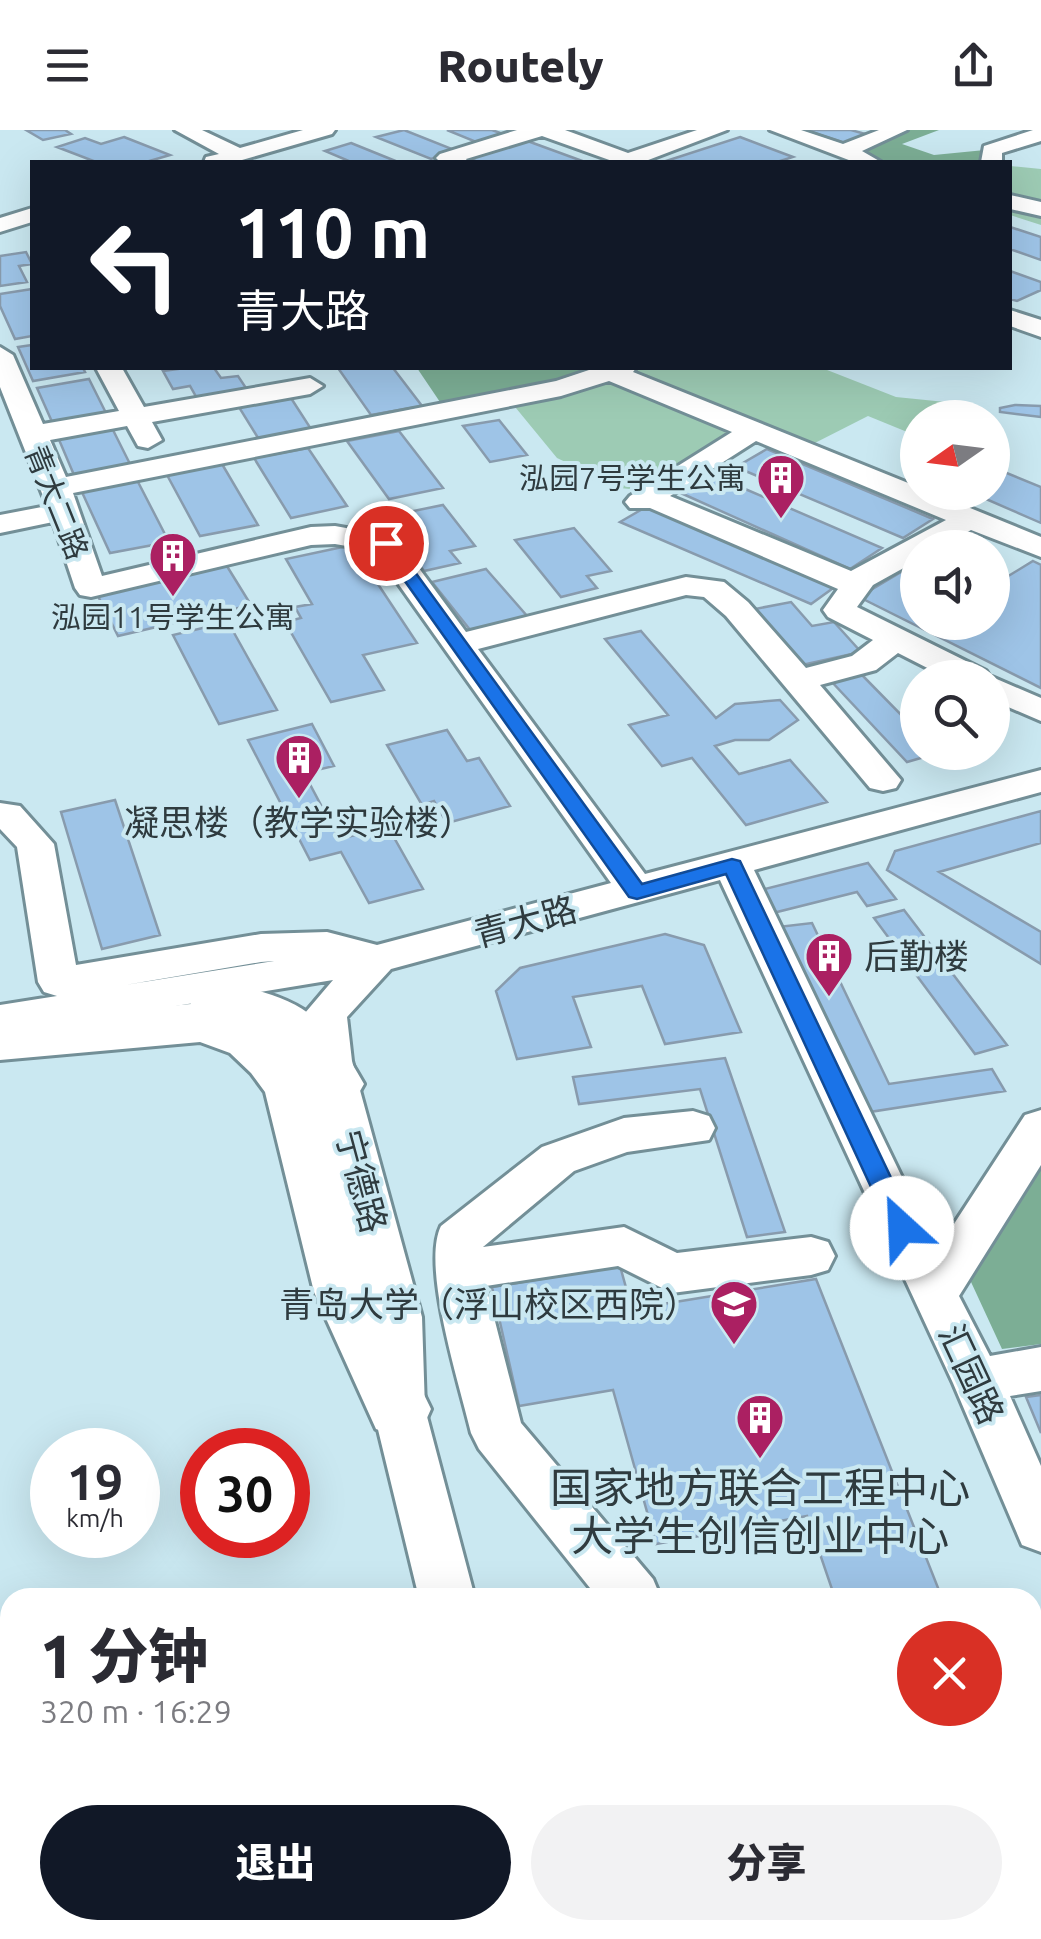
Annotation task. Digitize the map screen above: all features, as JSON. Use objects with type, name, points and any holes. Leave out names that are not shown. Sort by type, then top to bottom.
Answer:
[{"type":"main road","points":[[150,996],[204,998],[258,1007],[284,1018],[309,1037],[337,1084]]},
{"type":"main road","points":[[0,1041],[205,1020],[254,1040],[276,1062],[291,1086],[344,1292],[398,1409]]},
{"type":"street","points":[[185,130],[238,156]]},
{"type":"street","points":[[222,160],[325,130]]},
{"type":"street","points":[[453,160],[448,158],[543,130],[627,160]]},
{"type":"street","points":[[633,160],[717,130]]},
{"type":"street","points":[[780,130],[866,160]]},
{"type":"street","points":[[844,151],[897,130]]},
{"type":"street","points":[[992,160],[991,150],[1041,134]]},
{"type":"street","points":[[1012,203],[1041,210]]},
{"type":"street","points":[[0,225],[30,217]]},
{"type":"street","points":[[1012,319],[1041,329]]},
{"type":"street","points":[[0,358],[34,434],[91,588],[311,536],[335,534],[386,543],[637,892]]},
{"type":"street","name":"青大二路","points":[[0,358],[61,504]]},
{"type":"street","points":[[111,370],[162,467]]},
{"type":"street","points":[[283,370],[310,386],[354,429]]},
{"type":"street","points":[[0,524],[162,467],[561,388],[611,370],[1041,548]]},
{"type":"street","points":[[443,412],[442,405],[476,381]]},
{"type":"street","points":[[34,434],[310,386]]},
{"type":"street","points":[[753,432],[644,499],[857,585]]},
{"type":"street","points":[[939,660],[839,610],[862,578],[969,519]]},
{"type":"street","points":[[458,644],[686,586],[713,590],[883,780]]},
{"type":"street","points":[[798,681],[864,663],[896,638]]},
{"type":"street","points":[[1010,695],[1041,711]]},
{"type":"street","name":"青大路","points":[[0,1020],[377,959],[1041,781]]},
{"type":"street","points":[[0,815],[7,814],[35,844],[59,982],[261,948],[327,946],[377,959]]},
{"type":"street","points":[[732,866],[934,1295]]},
{"type":"street","name":"宁德路","points":[[377,959],[326,1013],[330,1061],[396,1316],[398,1409],[443,1588]]},
{"type":"street","points":[[626,1588],[497,1433],[458,1270],[458,1240],[558,1159],[624,1135],[693,1128]]},
{"type":"street","name":"汇园路","points":[[1041,1128],[934,1295],[977,1380],[1041,1527]]},
{"type":"street","points":[[458,1270],[624,1246],[672,1273],[811,1256]]},
{"type":"street","points":[[977,1380],[1041,1369]]},
{"type":"green space","points":[[901,130],[939,130],[902,144],[934,155],[985,150],[987,160],[872,160],[848,151]]},
{"type":"green space","points":[[1012,166],[1041,169],[1041,225],[1012,216]]},
{"type":"green space","points":[[418,370],[596,371],[557,383],[442,405]]},
{"type":"green space","points":[[626,370],[827,370],[896,397],[926,400],[900,400],[900,429],[868,416],[805,448],[618,374]]},
{"type":"green space","points":[[608,378],[743,432],[649,491],[620,488],[557,458],[511,402]]},
{"type":"green space","points":[[1041,1154],[1041,1344],[1002,1349],[965,1269]]},
{"type":"building","points":[[26,130],[65,130],[71,134],[43,140]]},
{"type":"building","points":[[404,130],[457,151],[431,159],[376,137]]},
{"type":"building","points":[[447,130],[492,130],[506,135],[481,144]]},
{"type":"building","points":[[805,130],[851,130],[869,135],[848,144]]},
{"type":"building","points":[[124,137],[170,155],[153,160],[91,160],[57,147],[85,138],[101,144]]},
{"type":"building","points":[[740,137],[793,157],[783,160],[669,160]]},
{"type":"building","points":[[522,139],[580,160],[473,160],[465,157]]},
{"type":"building","points":[[351,143],[393,160],[346,160],[325,151]]},
{"type":"building","points":[[1012,228],[1041,237],[1041,260],[1012,250]]},
{"type":"building","points":[[26,252],[30,264],[19,266],[27,282],[0,286],[0,256]]},
{"type":"building","points":[[1012,272],[1041,282],[1041,290],[1012,300]]},
{"type":"building","points":[[30,289],[30,336],[15,339],[0,306],[0,294]]},
{"type":"building","points":[[30,345],[30,370],[85,372],[33,381],[18,347]]},
{"type":"building","points":[[215,370],[221,378],[238,376],[248,391],[198,400],[190,386],[173,389],[163,371]]},
{"type":"building","points":[[339,370],[395,370],[422,406],[371,415]]},
{"type":"building","points":[[89,379],[107,415],[53,424],[37,388]]},
{"type":"building","points":[[289,395],[313,432],[260,441],[237,404]]},
{"type":"building","points":[[1010,406],[1041,406],[1041,417],[1010,413]]},
{"type":"building","points":[[499,420],[527,455],[490,462],[463,426]]},
{"type":"building","points":[[111,426],[130,464],[74,475],[57,435]]},
{"type":"building","points":[[399,431],[443,488],[389,499],[347,441]]},
{"type":"building","points":[[308,448],[347,506],[291,518],[254,458]]},
{"type":"building","points":[[767,449],[900,505],[900,510],[912,510],[933,519],[916,530],[900,530],[900,537],[736,467]]},
{"type":"building","points":[[222,464],[258,525],[200,536],[167,475]]},
{"type":"building","points":[[1010,474],[1041,487],[1041,523],[1010,509]]},
{"type":"building","name":"泓园7号学生公寓","points":[[715,476],[882,548],[850,569],[683,494]]},
{"type":"building","points":[[137,480],[169,542],[110,553],[81,490]]},
{"type":"building","points":[[443,505],[475,546],[450,551],[460,563],[424,571],[384,517]]},
{"type":"building","points":[[646,507],[836,586],[811,604],[620,522]]},
{"type":"building","points":[[574,528],[611,571],[587,576],[597,588],[561,597],[515,540]]},
{"type":"building","points":[[352,545],[417,643],[363,655],[384,690],[331,702],[285,622],[301,618],[295,607],[312,604],[286,559]]},
{"type":"building","points":[[1033,561],[1041,565],[1041,688],[1010,672],[1010,660],[985,660],[945,640],[1010,640],[1010,575]]},
{"type":"building","name":"泓园11号学生公寓","points":[[225,563],[251,605],[118,636],[96,592]]},
{"type":"building","points":[[486,569],[528,617],[471,631],[432,582]]},
{"type":"building","points":[[900,573],[900,618],[859,597]]},
{"type":"building","points":[[791,602],[812,626],[834,622],[861,652],[802,665],[755,609]]},
{"type":"building","points":[[228,622],[277,710],[219,724],[173,635]]},
{"type":"building","points":[[641,631],[716,718],[735,704],[780,700],[798,720],[769,740],[735,740],[715,746],[739,774],[790,760],[827,802],[746,825],[692,758],[662,766],[629,725],[668,715],[605,639]]},
{"type":"building","points":[[861,674],[900,714],[900,755],[831,681]]},
{"type":"building","name":"凝思楼（教学实验楼）","points":[[312,724],[334,766],[304,773],[339,839],[388,827],[423,889],[369,903],[341,852],[310,860],[248,740]]},
{"type":"building","points":[[447,730],[467,761],[479,758],[510,806],[447,823],[434,801],[422,805],[387,745]]},
{"type":"building","points":[[115,800],[160,935],[102,949],[61,812]]},
{"type":"building","points":[[1041,811],[1041,843],[939,872],[1041,932],[1041,964],[887,870],[895,851]]},
{"type":"building","points":[[868,863],[896,899],[867,906],[857,892],[773,913],[757,891]]},
{"type":"building","points":[[904,910],[1007,1045],[975,1054],[874,918]]},
{"type":"building","name":"后勤楼","points":[[812,923],[889,1084],[992,1069],[1005,1091],[863,1113],[778,927]]},
{"type":"building","points":[[665,934],[704,945],[741,1032],[665,1044],[642,986],[573,997],[591,1047],[517,1059],[496,991],[520,968]]},
{"type":"building","points":[[725,1058],[785,1232],[747,1237],[700,1089],[579,1104],[573,1077]]},
{"type":"building","name":"国家地方联合工程中心 大学生创信创业中心","points":[[620,1266],[632,1309],[816,1279],[938,1588],[832,1588],[807,1516],[656,1544],[613,1390],[519,1406],[492,1287]]},
{"type":"building","points":[[1041,1395],[1041,1433],[1026,1397]]},
{"type":"place","name":"泓园7号学生公寓","points":[[781,520]]},
{"type":"place","name":"泓园11号学生公寓","points":[[173,598]]},
{"type":"place","name":"凝思楼（教学实验楼）","points":[[299,800]]},
{"type":"place","name":"后勤楼","points":[[829,998]]},
{"type":"place","name":"青岛大学（浮山校区西院）","points":[[734,1346]]},
{"type":"place","name":"国家地方联合工程中心 大学生创信创业中心","points":[[760,1460]]},
{"type":"route","points":[[386,543],[637,892],[732,866],[902,1228]]}]
